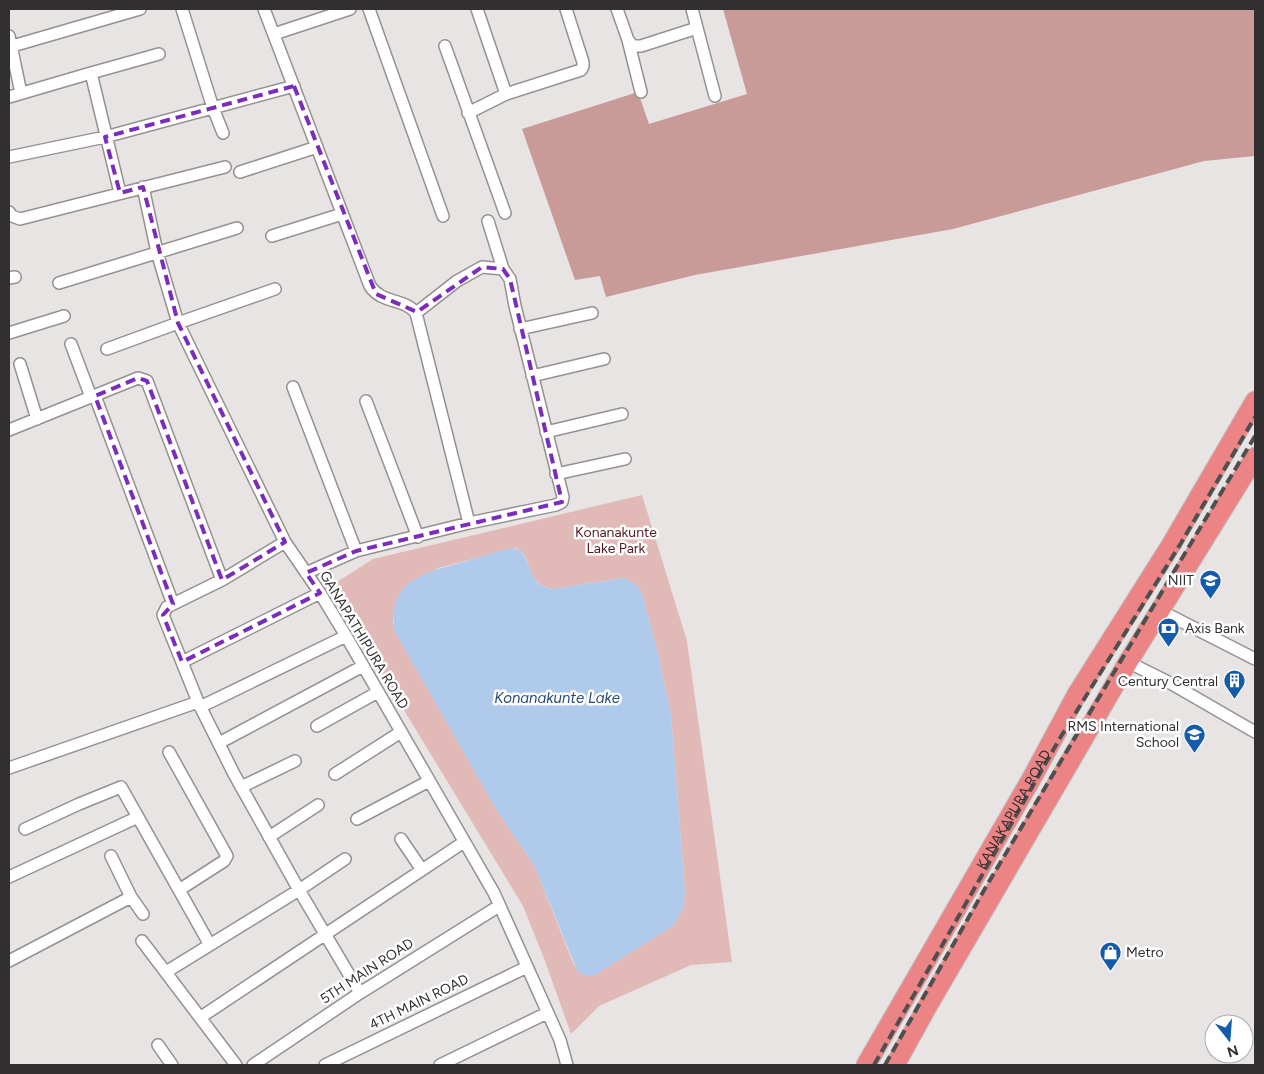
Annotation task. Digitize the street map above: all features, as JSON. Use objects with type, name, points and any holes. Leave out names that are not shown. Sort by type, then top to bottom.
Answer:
[{"type":"highway","name":"KANAKAPURA ROAD","points":[[866,1065],[1033,776],[1078,694],[1171,546],[1255,401]]},
{"type":"highway","name":"KANAKAPURA ROAD","points":[[895,1065],[1128,662],[1255,456]]},
{"type":"street","points":[[21,93],[10,43],[140,9]]},
{"type":"street","points":[[182,9],[213,108],[223,133]]},
{"type":"street","points":[[264,9],[370,286],[376,294],[410,307],[416,313],[469,523]]},
{"type":"street","points":[[274,34],[350,9]]},
{"type":"street","points":[[368,9],[443,216]]},
{"type":"street","points":[[476,9],[506,94]]},
{"type":"street","points":[[468,113],[506,94],[581,70],[583,66],[566,9]]},
{"type":"street","points":[[618,9],[641,92]]},
{"type":"street","points":[[692,9],[715,96]]},
{"type":"street","points":[[628,40],[634,46],[641,46],[697,28]]},
{"type":"street","points":[[445,46],[505,213]]},
{"type":"street","points":[[9,97],[159,54]]},
{"type":"street","points":[[91,73],[120,193]]},
{"type":"street","points":[[9,158],[106,137],[294,86]]},
{"type":"street","points":[[240,172],[317,147]]},
{"type":"street","points":[[9,212],[12,216],[20,219],[225,167]]},
{"type":"street","name":"GANAPATHIPURA ROAD","points":[[143,187],[157,252],[178,323],[285,542],[320,593],[346,636],[499,906],[560,1040],[567,1065]]},
{"type":"street","points":[[272,236],[342,214]]},
{"type":"street","points":[[306,573],[356,551],[469,523],[561,503],[563,497],[520,329],[510,279],[503,269],[488,221]]},
{"type":"street","points":[[59,283],[237,228]]},
{"type":"street","points":[[416,313],[457,281],[482,267],[503,269]]},
{"type":"street","points":[[107,349],[275,289]]},
{"type":"street","points":[[520,329],[592,313]]},
{"type":"street","points":[[9,333],[64,316]]},
{"type":"street","points":[[71,344],[173,604]]},
{"type":"street","points":[[532,376],[604,359]]},
{"type":"street","points":[[20,364],[37,419]]},
{"type":"street","points":[[9,430],[138,378],[146,380],[222,580]]},
{"type":"street","points":[[293,386],[356,551]]},
{"type":"street","points":[[366,401],[418,537]]},
{"type":"street","points":[[546,432],[622,414]]},
{"type":"street","points":[[556,474],[625,459]]},
{"type":"street","points":[[285,542],[222,580],[167,607],[163,615],[199,704],[241,787],[299,890],[360,992]]},
{"type":"street","points":[[182,662],[320,593]]},
{"type":"street","points":[[1159,610],[1255,660]]},
{"type":"street","points":[[9,768],[199,704],[346,636]]},
{"type":"street","points":[[1128,662],[1172,684],[1255,732]]},
{"type":"street","points":[[219,744],[363,666]]},
{"type":"street","points":[[317,726],[378,692]]},
{"type":"street","points":[[335,774],[402,732]]},
{"type":"street","points":[[169,752],[228,856],[224,861],[179,890]]},
{"type":"street","points":[[241,787],[295,761]]},
{"type":"street","points":[[357,819],[429,781]]},
{"type":"street","points":[[25,829],[78,804],[121,787],[210,945]]},
{"type":"street","points":[[269,837],[318,805]]},
{"type":"street","points":[[9,877],[138,817]]},
{"type":"street","points":[[401,839],[422,870]]},
{"type":"street","points":[[201,1017],[464,842]]},
{"type":"street","points":[[111,856],[131,897],[143,914]]},
{"type":"street","points":[[166,972],[299,890],[345,858]]},
{"type":"street","points":[[9,962],[131,897]]},
{"type":"street","name":"5TH MAIN ROAD","points":[[253,1065],[360,992],[499,906]]},
{"type":"street","points":[[142,941],[236,1065]]},
{"type":"street","name":"4TH MAIN ROAD","points":[[325,1065],[527,967]]},
{"type":"street","points":[[440,1065],[548,1013]]},
{"type":"street","points":[[158,1045],[172,1065]]},
{"type":"highlighted area","points":[[294,86],[376,294],[417,312],[482,267],[503,269],[510,279],[562,502],[356,551],[306,573],[320,593],[182,662],[163,615],[173,604],[95,396],[138,378],[147,381],[222,580],[285,542],[178,323],[143,187],[120,193],[105,137]]},
{"type":"green space","name":"Konanakunte Lake Park","points":[[642,495],[687,641],[732,962],[691,965],[599,1006],[571,1034],[523,906],[329,587],[373,559]],"holes":[[[515,548],[521,552],[537,581],[543,586],[553,589],[624,578],[637,585],[642,594],[658,653],[671,715],[685,891],[683,908],[673,926],[585,975],[580,973],[574,965],[534,865],[497,811],[393,624],[394,608],[438,568]]]},
{"type":"shaded area","points":[[723,9],[1255,9],[1255,156],[1204,161],[953,229],[695,275],[606,297],[600,276],[575,280],[522,129],[638,92],[649,124],[747,94]]},
{"type":"water","name":"Konanakunte Lake","points":[[512,548],[522,552],[535,580],[545,587],[553,589],[624,578],[637,585],[642,594],[658,653],[671,715],[685,892],[683,908],[673,926],[592,976],[585,975],[577,970],[534,865],[497,811],[395,632],[394,615],[396,601],[402,590],[411,582],[435,570]]},
{"type":"railway","points":[[874,1065],[1060,738],[1181,543],[1255,417]]},
{"type":"railway","points":[[885,1065],[987,885],[1255,436]]},
{"type":"place","name":"NIIT","points":[[1210,599]]},
{"type":"place","name":"Axis Bank","points":[[1169,647]]},
{"type":"place","name":"Century Central","points":[[1234,700]]},
{"type":"place","name":"RMS International School","points":[[1195,753]]},
{"type":"place","name":"Metro","points":[[1110,971]]}]
